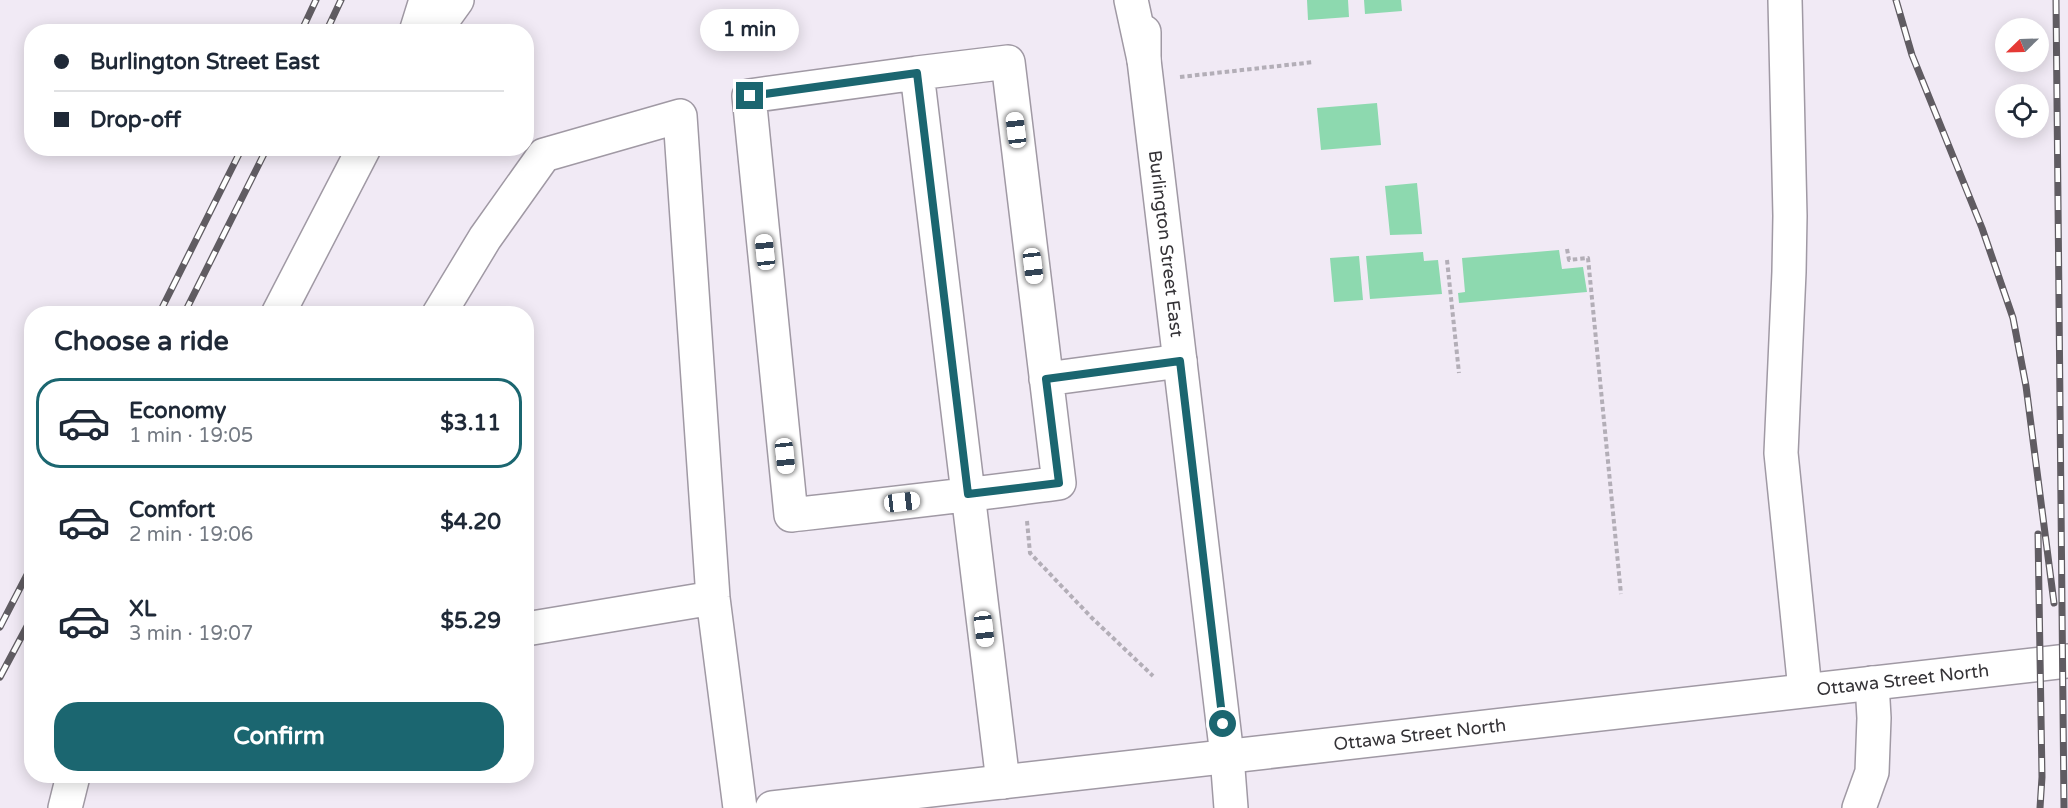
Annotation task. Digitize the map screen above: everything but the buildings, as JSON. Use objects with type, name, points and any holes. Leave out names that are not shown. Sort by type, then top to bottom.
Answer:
[{"type":"main road","points":[[418,24],[426,0]]},
{"type":"main road","points":[[440,24],[457,0]]},
{"type":"main road","points":[[1131,0],[1145,70]]},
{"type":"main road","name":"Burlington Street East","points":[[1143,0],[1145,70],[1227,756],[1231,808]]},
{"type":"main road","points":[[1785,0],[1790,138],[1790,227],[1781,453],[1805,690]]},
{"type":"main road","points":[[1008,62],[1059,483],[791,515],[750,96],[917,73],[1008,62]]},
{"type":"main road","points":[[917,73],[1003,782]]},
{"type":"main road","points":[[444,306],[485,238],[544,155],[680,116],[713,598],[740,808]]},
{"type":"main road","points":[[282,306],[360,156]]},
{"type":"main road","points":[[1046,379],[1180,361]]},
{"type":"main road","points":[[534,628],[713,598]]},
{"type":"main road","name":"Ottawa Street North","points":[[772,808],[2068,661]]},
{"type":"main road","points":[[1859,808],[1872,772],[1874,718],[1872,683]]},
{"type":"main road","points":[[65,808],[71,783]]},
{"type":"path","points":[[1145,70],[1314,62]]},
{"type":"path","points":[[1567,249],[1569,260],[1588,258],[1621,594]]},
{"type":"path","points":[[1447,260],[1459,373]]},
{"type":"path","points":[[1025,488],[1030,553],[1092,618],[1153,676]]},
{"type":"green space","points":[[1307,0],[1348,0],[1349,17],[1308,20]]},
{"type":"green space","points":[[1364,0],[1401,0],[1402,11],[1365,14]]},
{"type":"green space","points":[[1377,103],[1381,145],[1321,150],[1317,108]]},
{"type":"green space","points":[[1417,183],[1422,234],[1390,235],[1385,186]]},
{"type":"green space","points":[[1559,250],[1562,269],[1583,267],[1587,292],[1459,303],[1458,293],[1465,292],[1462,258]]},
{"type":"green space","points":[[1423,252],[1424,261],[1438,260],[1442,294],[1370,299],[1366,256]]},
{"type":"green space","points":[[1359,256],[1363,300],[1334,302],[1330,258]]},
{"type":"railway","points":[[305,24],[316,0]]},
{"type":"railway","points":[[330,24],[341,0]]},
{"type":"railway","points":[[1896,0],[1912,55],[1982,228],[2013,318],[2026,386],[2054,603]]},
{"type":"railway","points":[[2056,0],[2064,808]]},
{"type":"railway","points":[[163,306],[238,156]]},
{"type":"railway","points":[[188,306],[263,156]]},
{"type":"railway","points":[[2038,534],[2042,777],[2040,808]]},
{"type":"railway","points":[[0,627],[24,580]]},
{"type":"railway","points":[[0,677],[24,632]]},
{"type":"route","points":[[750,96],[917,73],[968,494],[1059,483],[1046,379],[1180,361],[1223,724]]}]
